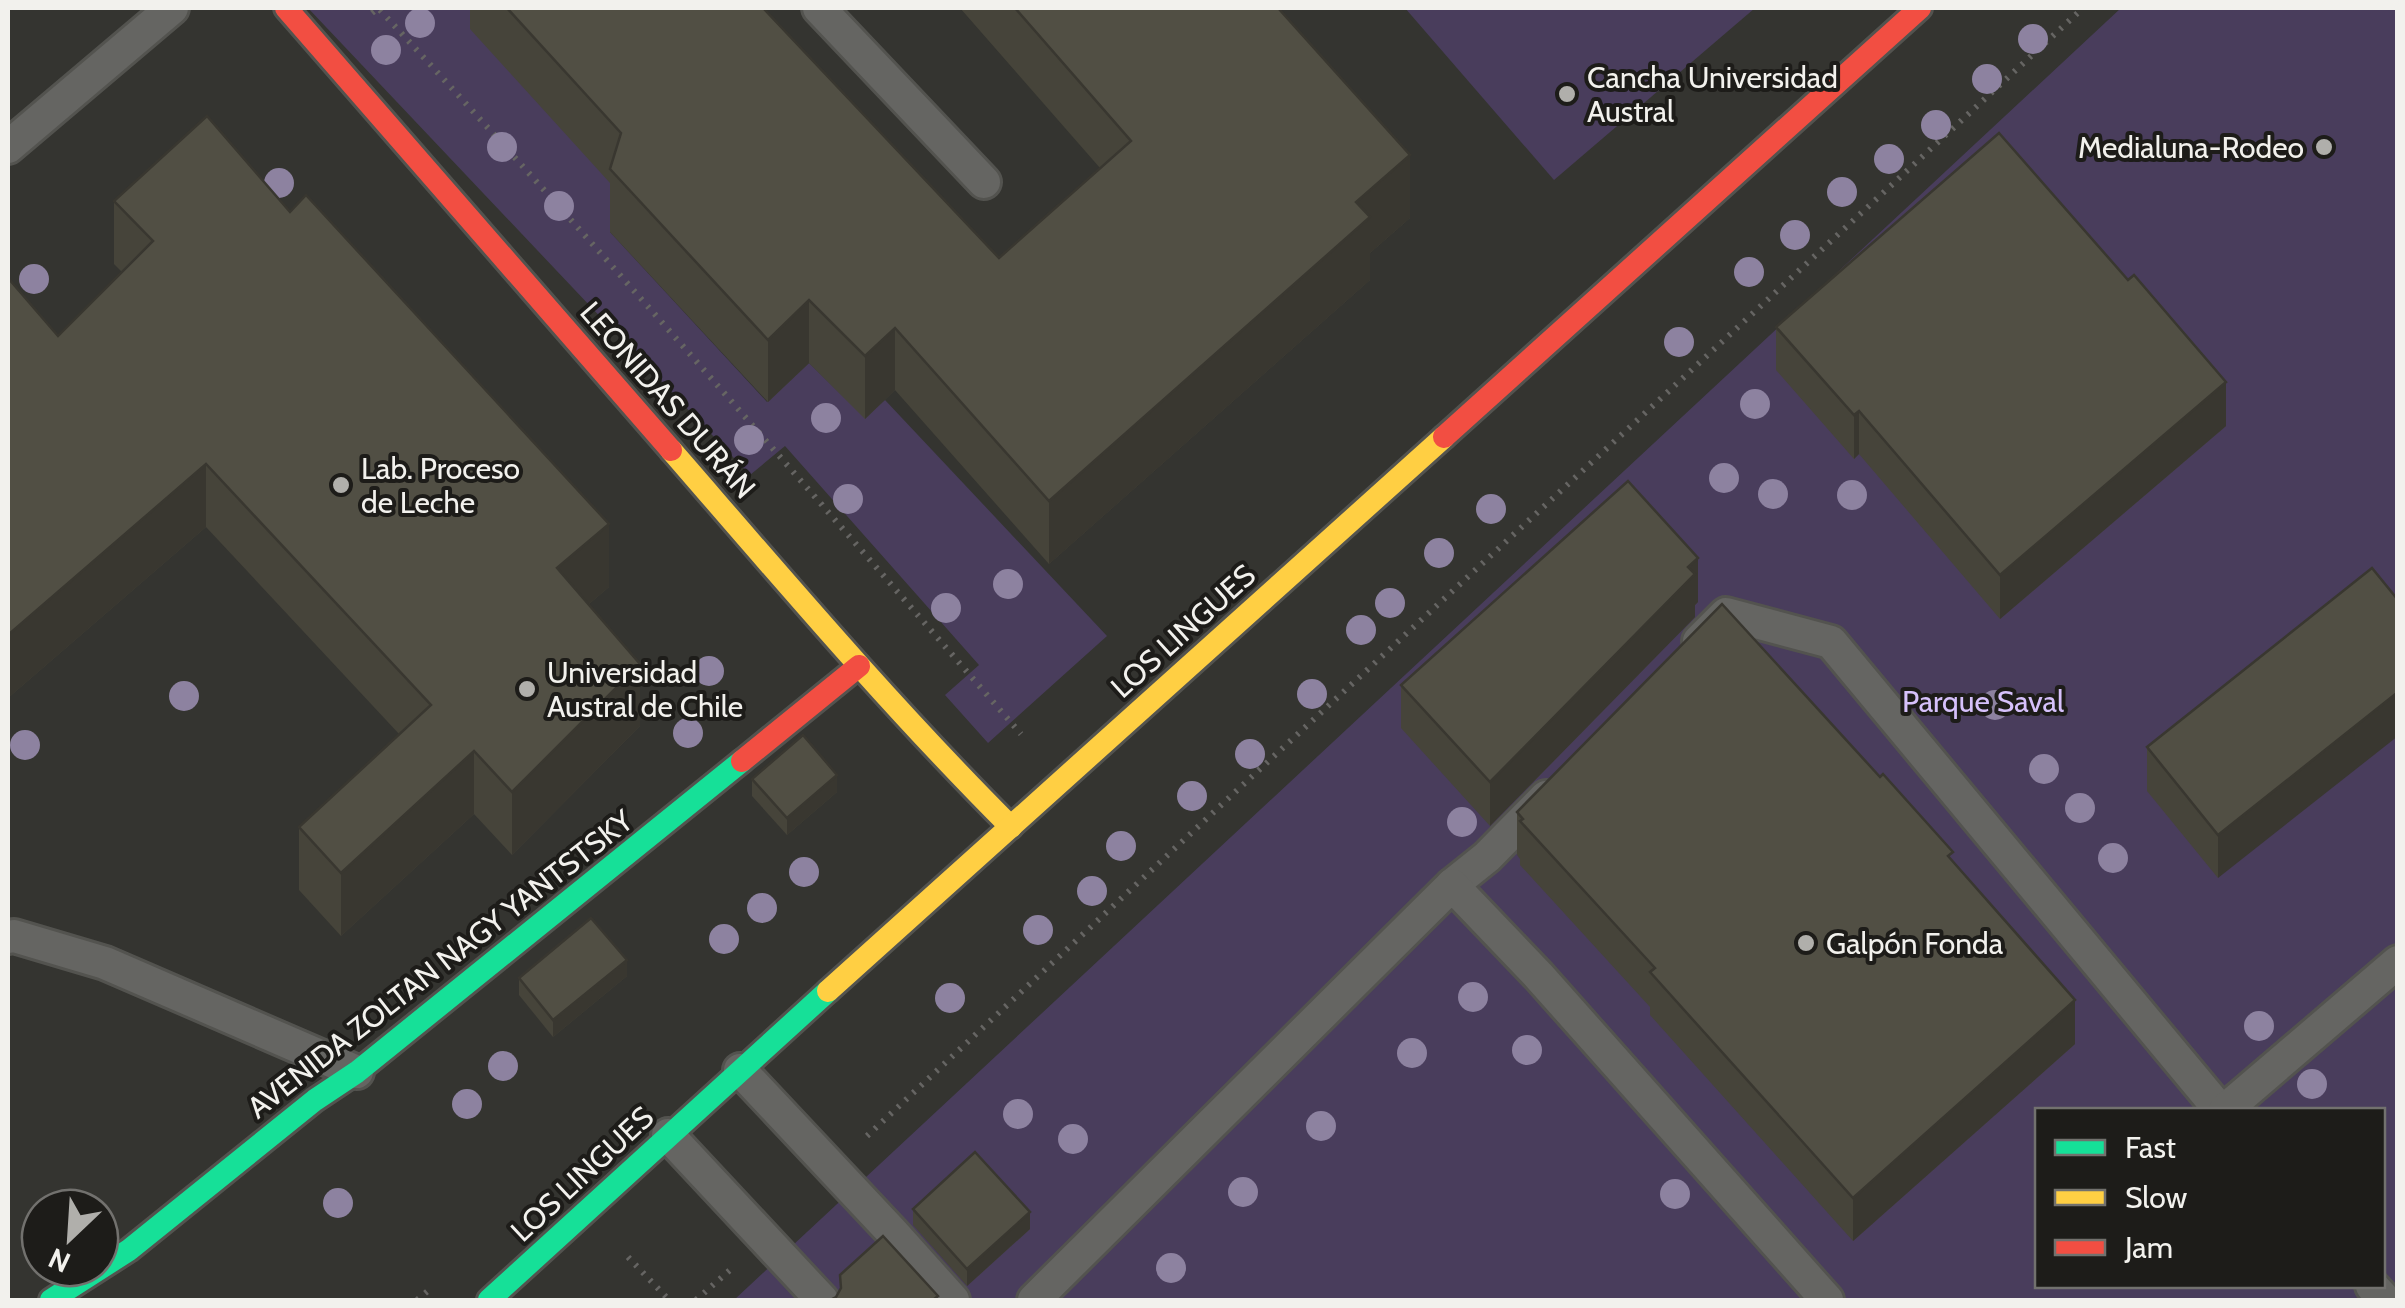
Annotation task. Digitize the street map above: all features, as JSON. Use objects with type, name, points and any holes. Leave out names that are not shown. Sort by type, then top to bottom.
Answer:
[{"type":"street","name":"LEONIDAS DURÁN","points":[[286,8],[859,666],[964,781],[1011,826]]},
{"type":"street","name":"LOS LINGUES","points":[[488,1300],[1920,8]]},
{"type":"street","name":"AVENIDA ZOLTAN NAGY YANTSTSKY","points":[[51,1300],[129,1250],[315,1100],[358,1072],[859,666]]},
{"type":"lane","points":[[8,146],[172,8]]},
{"type":"lane","points":[[819,8],[984,182]]},
{"type":"lane","points":[[1673,668],[1726,614],[1831,642],[2220,1108]]},
{"type":"lane","points":[[1034,1300],[1567,776]]},
{"type":"lane","points":[[1452,885],[1538,975],[1827,1300]]},
{"type":"lane","points":[[8,937],[104,964],[358,1072]]},
{"type":"lane","points":[[2224,1108],[2398,962]]},
{"type":"lane","points":[[740,1070],[952,1300]]},
{"type":"lane","points":[[668,1135],[822,1300]]},
{"type":"path","points":[[325,53],[378,8],[718,384],[1025,740]]},
{"type":"path","points":[[831,1170],[2083,8]]},
{"type":"path","points":[[696,1300],[764,1239]]},
{"type":"green space","points":[[308,8],[494,8],[621,196],[610,232],[767,402],[809,363],[865,418],[885,400],[1107,636],[988,743],[945,695],[979,665],[785,446],[750,475]]},
{"type":"green space","name":"Cancha Universidad Austral","points":[[1405,8],[1755,8],[1554,180]]},
{"type":"green space","name":"Parque Saval","points":[[2121,8],[2397,8],[2397,1300],[734,1300]]},
{"type":"building","points":[[507,8],[763,8],[999,258],[1131,141],[1015,8],[1278,8],[1410,155],[1356,202],[1370,217],[1049,501],[895,328],[865,356],[809,300],[768,340],[610,169],[621,133]]},
{"type":"building","name":"Lab. Proceso de Leche","points":[[207,116],[290,212],[306,195],[609,524],[557,568],[640,664],[512,792],[474,751],[341,873],[299,827],[431,705],[206,464],[8,635],[8,278],[58,336],[153,241],[114,201]]},
{"type":"building","points":[[1999,133],[2128,280],[2134,275],[2226,382],[2000,575],[1859,411],[1854,415],[1776,327]]},
{"type":"building","points":[[1628,481],[1698,558],[1688,567],[1695,574],[1490,782],[1401,685]]},
{"type":"building","points":[[2372,568],[2398,600],[2398,692],[2218,835],[2147,747]]},
{"type":"building","points":[[1722,604],[1953,852],[1948,856],[2075,1000],[1853,1198],[1650,972],[1655,968],[1520,821],[1523,819],[1517,812]]},
{"type":"building","points":[[803,735],[837,775],[787,818],[752,779]]},
{"type":"building","points":[[591,918],[627,960],[553,1020],[519,978]]},
{"type":"building","points":[[975,1152],[1030,1212],[967,1269],[913,1209]]},
{"type":"building","points":[[883,1236],[938,1296],[933,1300],[830,1300],[841,1288],[840,1275]]},
{"type":"traffic: fast","points":[[51,1300],[129,1250],[315,1100],[357,1072],[742,761]]},
{"type":"traffic: fast","points":[[489,1300],[828,991]]},
{"type":"traffic: slow","points":[[828,991],[1444,437]]},
{"type":"traffic: slow","points":[[671,450],[880,689],[1011,827]]},
{"type":"traffic: jam","points":[[286,8],[671,450]]},
{"type":"traffic: jam","points":[[1444,437],[1920,8]]},
{"type":"traffic: jam","points":[[742,761],[859,666]]},
{"type":"place","name":"Cancha Universidad Austral","points":[[1567,94]]},
{"type":"place","name":"Medialuna-Rodeo","points":[[2324,147]]},
{"type":"place","name":"Lab. Proceso de Leche","points":[[341,485]]},
{"type":"place","name":"Universidad Austral de Chile","points":[[527,689]]},
{"type":"place","name":"Galpón Fonda","points":[[1806,943]]}]
